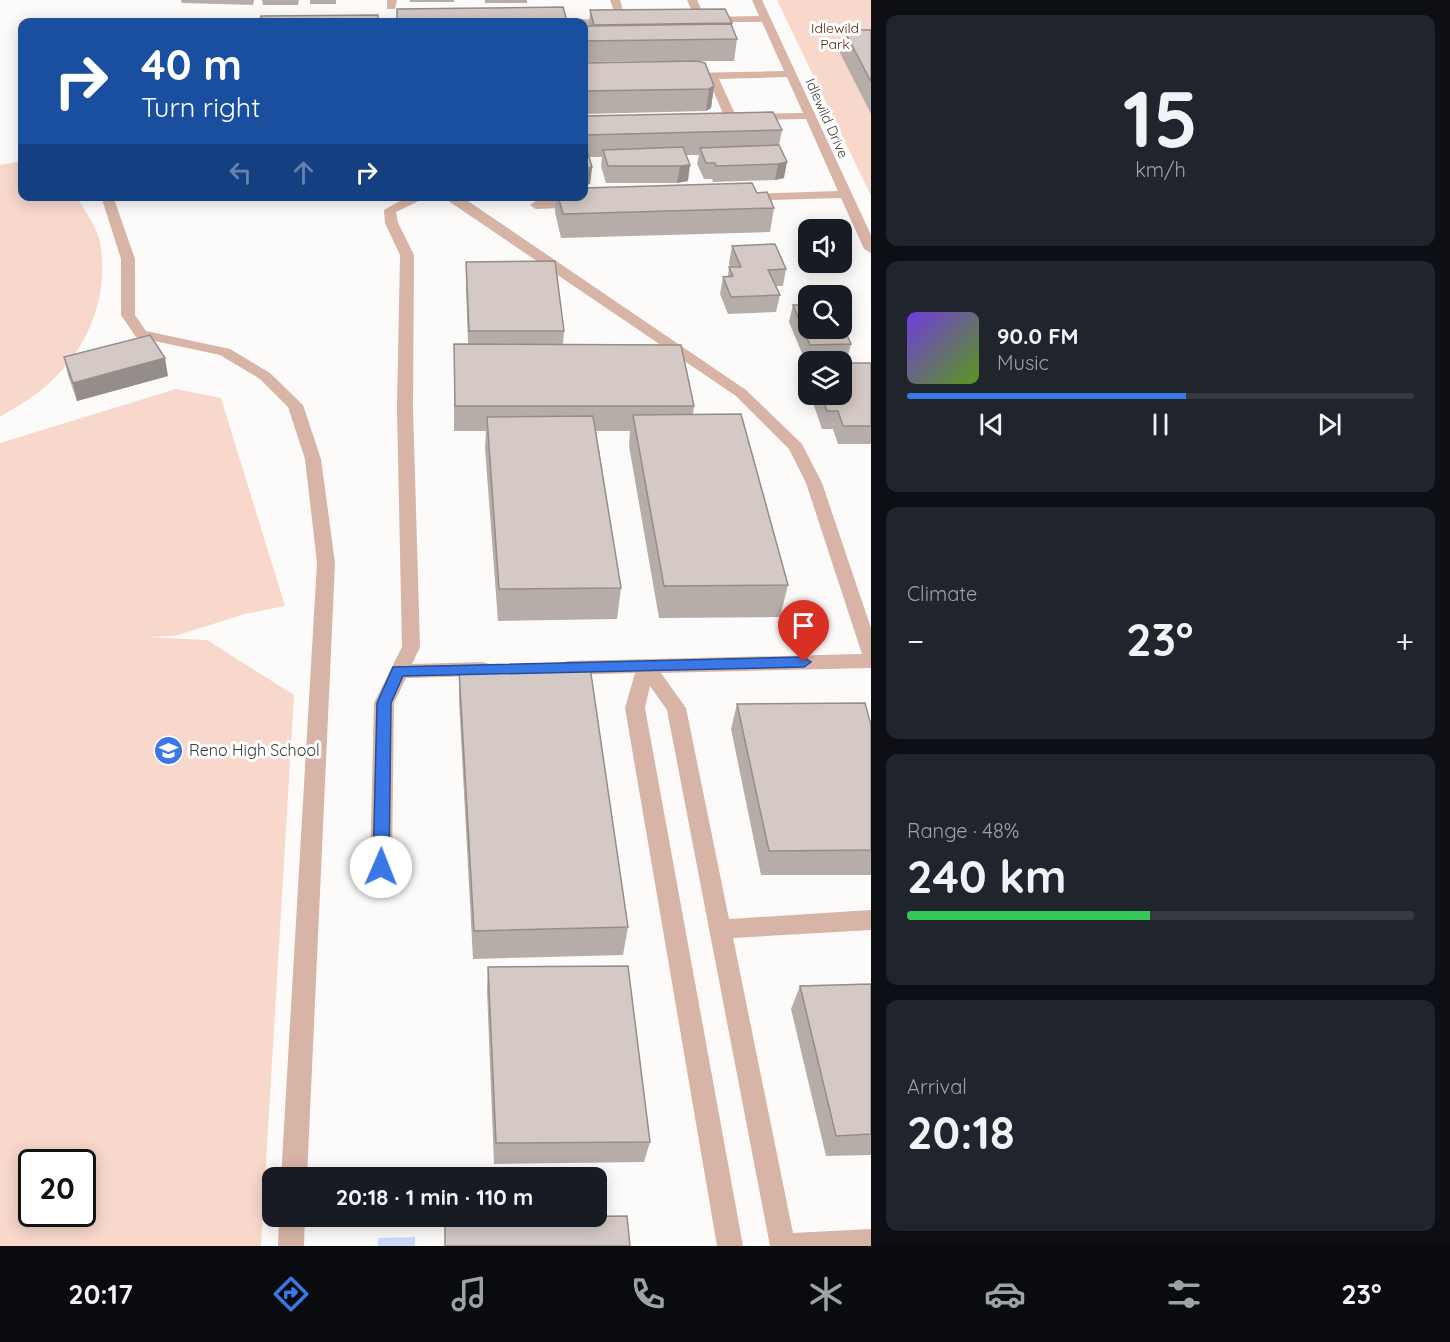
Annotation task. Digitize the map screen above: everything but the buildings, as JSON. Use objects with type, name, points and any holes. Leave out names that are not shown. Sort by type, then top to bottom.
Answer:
[{"type":"street","points":[[588,22],[628,22],[615,0]]},
{"type":"street","points":[[692,0],[695,20],[765,19]]},
{"type":"street","name":"Idlewild Drive","points":[[757,0],[871,249]]},
{"type":"street","points":[[677,76],[791,74]]},
{"type":"street","points":[[712,75],[725,118],[810,116]]},
{"type":"street","points":[[726,198],[845,194]]},
{"type":"street","points":[[109,201],[128,260],[128,315],[141,334],[225,352],[265,376],[295,405],[313,459],[326,563],[295,1167]]},
{"type":"street","points":[[381,867],[384,703],[411,647],[405,408],[407,255],[404,242],[393,232],[389,220],[390,210],[411,201]]},
{"type":"street","points":[[458,201],[741,393],[796,447],[814,483],[871,655]]},
{"type":"street","points":[[536,205],[595,203]]},
{"type":"street","points":[[552,668],[871,661]]},
{"type":"street","points":[[646,666],[676,708],[783,1246]]},
{"type":"street","points":[[646,666],[635,708],[730,1246]]},
{"type":"street","points":[[398,671],[504,669]]},
{"type":"street","points":[[721,929],[871,920]]},
{"type":"street","points":[[291,1246],[292,1227]]},
{"type":"street","points":[[789,1246],[871,1242]]},
{"type":"green space","name":"Idlewild Park","points":[[777,0],[871,0],[871,196]]},
{"type":"green space","points":[[18,162],[18,201],[79,201],[100,242],[102,283],[92,322],[84,340],[61,372],[41,390],[0,417],[0,165]]},
{"type":"green space","name":"Reno High School","points":[[176,389],[221,398],[285,606],[245,614],[175,636],[147,637],[207,640],[294,695],[266,1167],[262,1167],[261,1246],[0,1246],[0,443]]},
{"type":"water","points":[[415,1237],[415,1246],[378,1246],[378,1238]]},
{"type":"place","name":"Reno High School","points":[[168,750]]},
{"type":"route","points":[[381,867],[384,703],[398,671],[804,662]]}]
